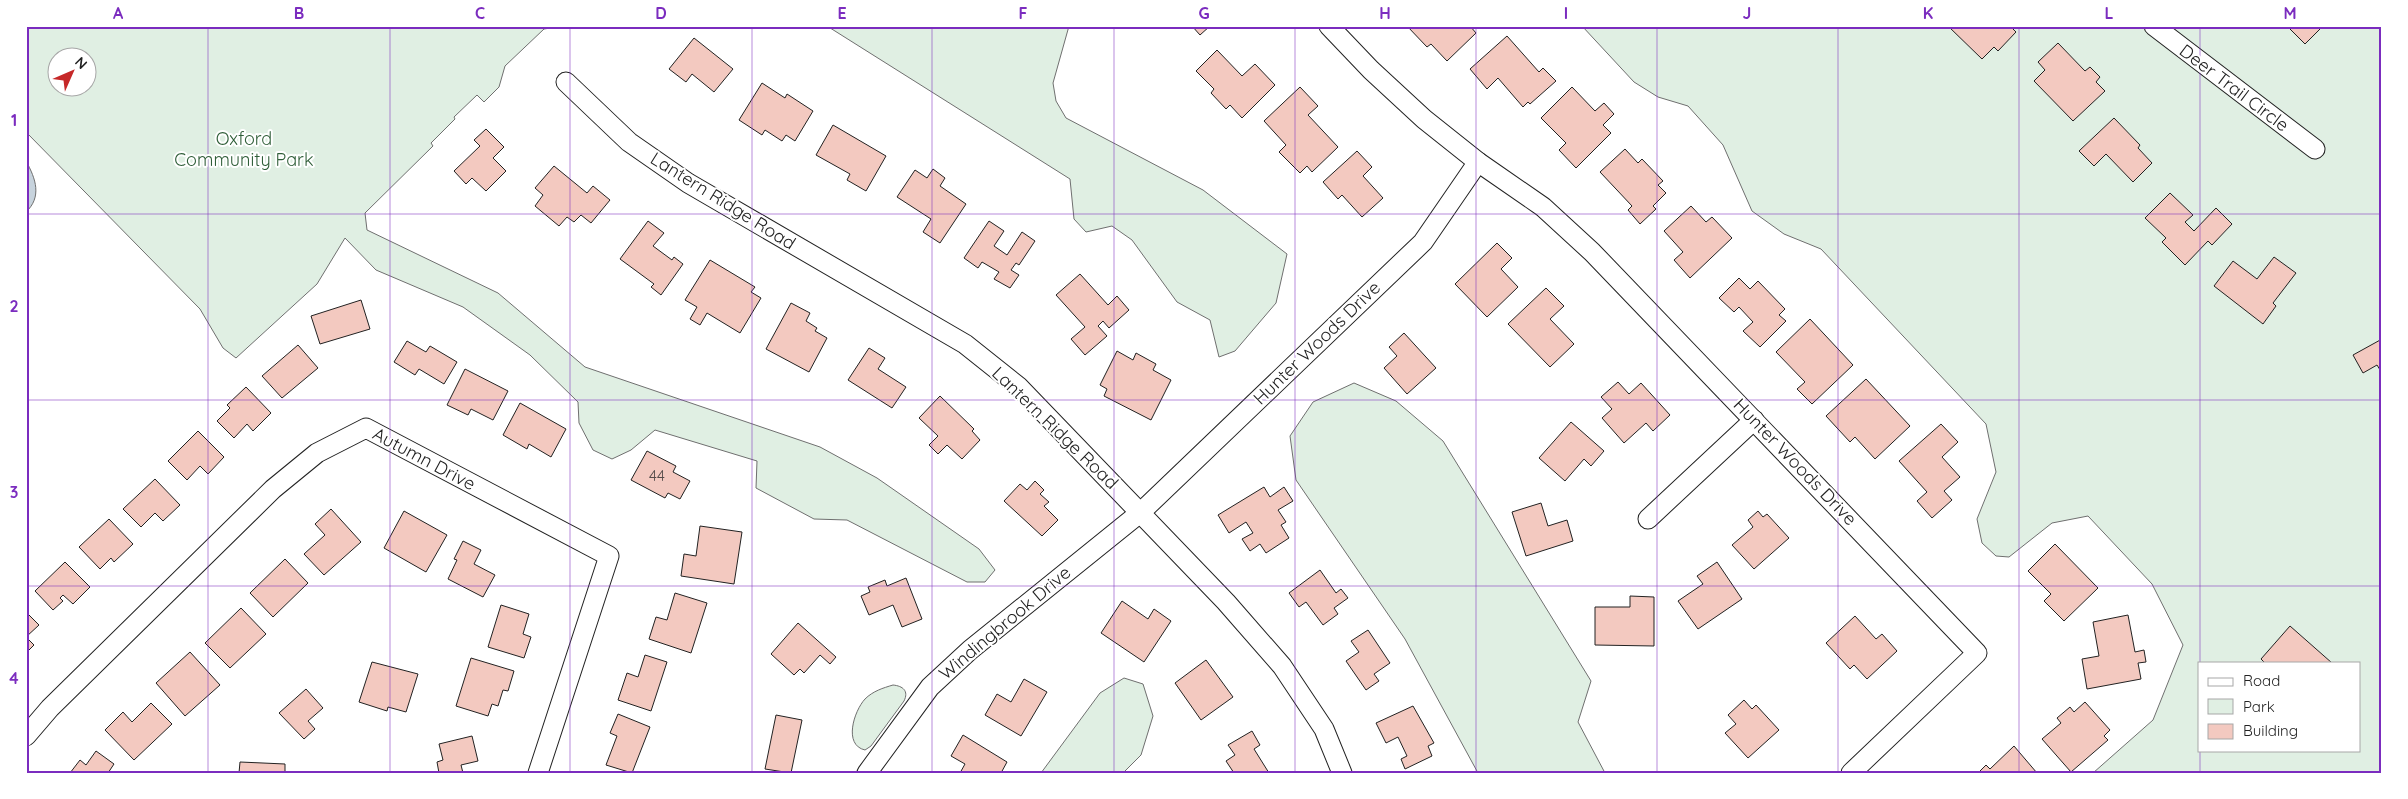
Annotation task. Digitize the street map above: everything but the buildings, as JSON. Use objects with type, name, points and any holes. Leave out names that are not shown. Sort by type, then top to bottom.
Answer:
[{"type":"street","name":"Hunter Woods Drive","points":[[1329,26],[1371,70],[1424,119],[1478,162],[1542,207],[1592,252],[1977,653],[1851,773]]},
{"type":"street","name":"Deer Trail Circle","points":[[2154,26],[2316,149]]},
{"type":"street","name":"Lantern Ridge Road","points":[[566,82],[629,142],[688,183],[966,344],[1019,387],[1226,602],[1282,666],[1324,729],[1342,773]]},
{"type":"street","name":"Hunter Woods Drive","points":[[1140,512],[1422,242],[1478,162]]},
{"type":"street","points":[[1648,519],[1754,420]]},
{"type":"street","name":"Autumn Drive","points":[[26,736],[50,708],[273,489],[317,453],[366,428],[609,556],[538,773]]},
{"type":"street","name":"Windingbrook Drive","points":[[867,773],[936,681],[970,650],[1140,512]]},
{"type":"green space","name":"Oxford Community Park","points":[[26,26],[563,26],[544,29],[505,66],[499,87],[484,102],[477,95],[454,117],[455,119],[431,143],[433,146],[365,213],[367,230],[498,293],[585,367],[820,447],[877,478],[979,549],[995,570],[985,582],[967,582],[847,520],[814,519],[756,488],[757,461],[655,430],[631,450],[612,459],[593,450],[579,423],[578,402],[530,355],[463,307],[376,270],[345,238],[317,284],[236,358],[223,348],[200,309],[26,132]]},
{"type":"green space","points":[[827,26],[1069,26],[1053,83],[1056,101],[1066,118],[1203,190],[1287,254],[1276,303],[1235,351],[1219,357],[1210,320],[1177,302],[1132,240],[1112,226],[1086,232],[1074,219],[1070,179]]},
{"type":"green space","points":[[1582,26],[2382,26],[2382,773],[2093,773],[2153,720],[2183,645],[2152,584],[2088,516],[2052,523],[2009,557],[1996,556],[1982,543],[1977,519],[1996,472],[1986,424],[1821,249],[1784,234],[1752,211],[1723,145],[1688,106],[1658,97],[1634,82]]},
{"type":"green space","points":[[1354,383],[1396,401],[1443,441],[1591,681],[1578,722],[1605,773],[1478,773],[1405,639],[1296,480],[1290,436],[1313,402]]},
{"type":"green space","points":[[1124,678],[1143,684],[1153,716],[1141,755],[1123,773],[1041,773],[1100,693]]},
{"type":"green space","points":[[893,685],[904,690],[906,694],[904,701],[871,746],[865,750],[858,747],[852,735],[857,711],[871,694]]},
{"type":"shaded area","points":[[26,161],[35,181],[36,194],[26,212]]}]
